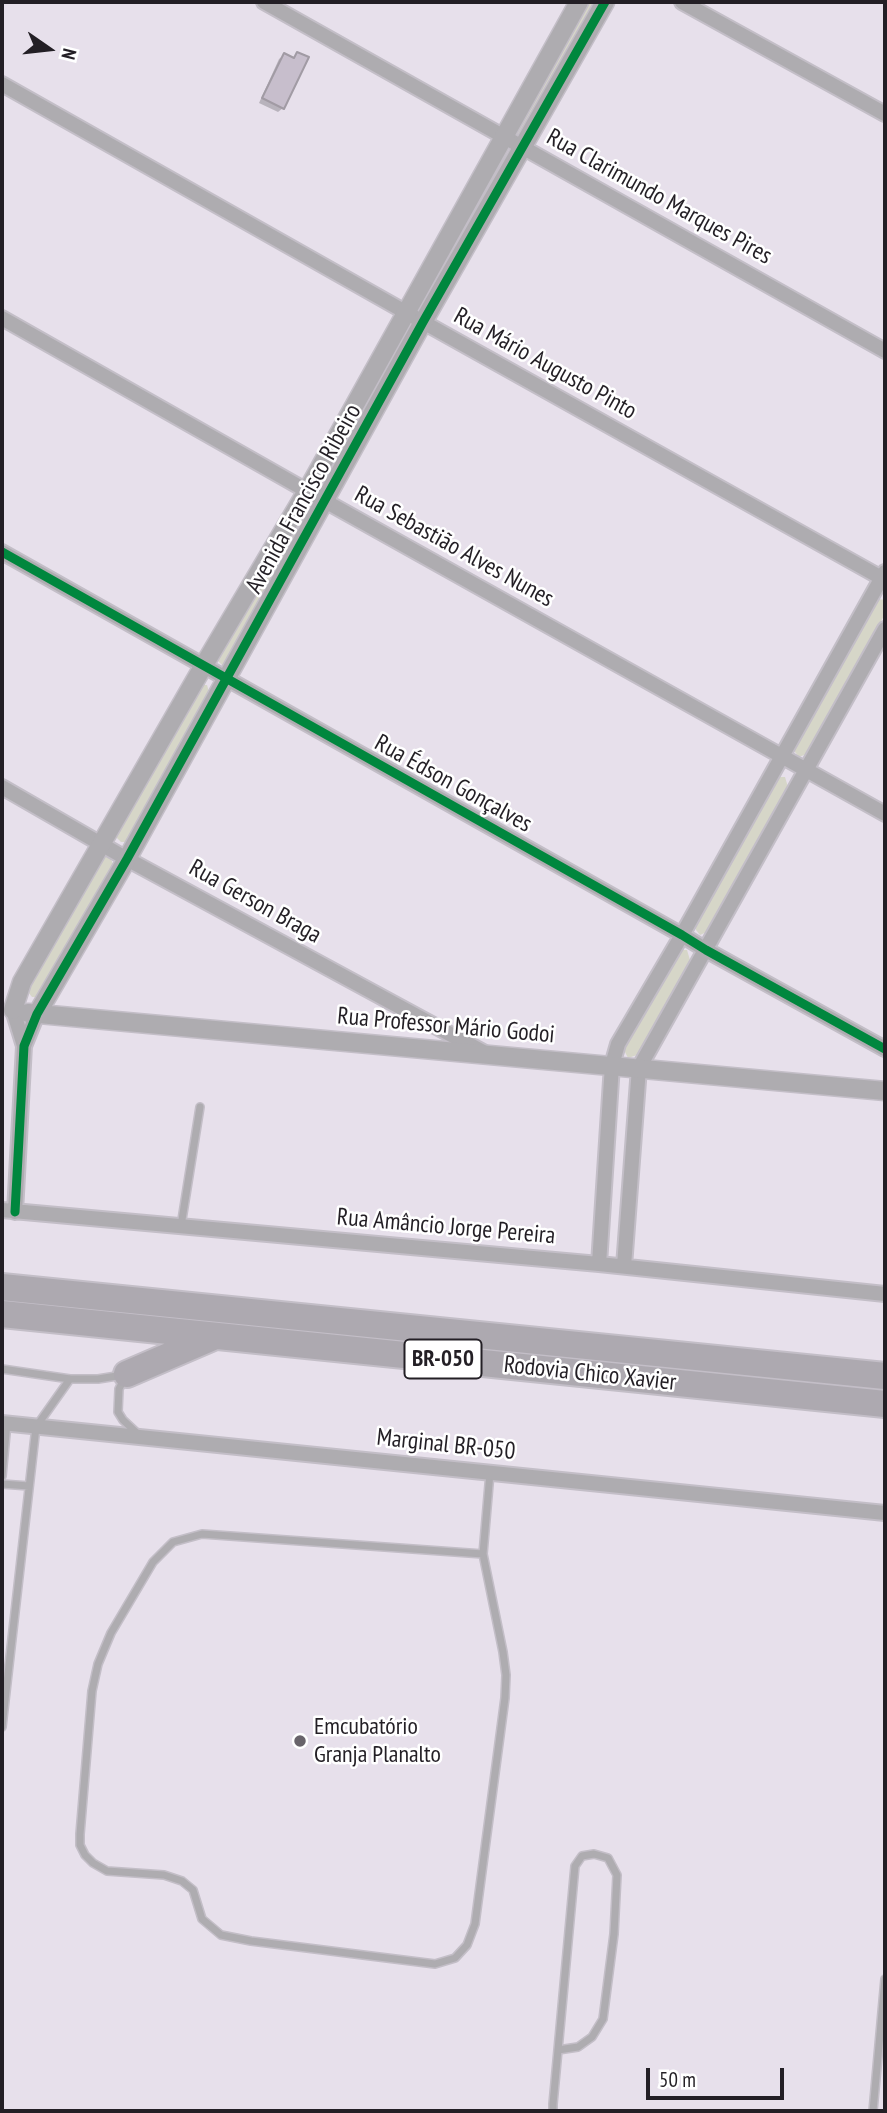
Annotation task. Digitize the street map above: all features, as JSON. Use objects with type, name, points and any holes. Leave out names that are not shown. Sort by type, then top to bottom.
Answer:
[{"type":"highway","name":"Rodovia Chico Xavier","points":[[2,1287],[885,1376]]},
{"type":"highway","name":"Rodovia Chico Xavier","points":[[2,1314],[885,1404]]},
{"type":"highway","points":[[128,1374],[215,1336]]},
{"type":"street","name":"Rua Clarimundo Marques Pires","points":[[264,2],[885,351]]},
{"type":"street","name":"Avenida Francisco Ribeiro","points":[[7,1009],[307,491],[579,2]]},
{"type":"street","name":"Avenida Francisco Ribeiro","points":[[37,1014],[127,859],[424,322],[605,2]]},
{"type":"street","points":[[682,2],[885,114]]},
{"type":"street","name":"Rua Mário Augusto Pinto","points":[[2,84],[406,312],[884,576]]},
{"type":"street","name":"Rua Sebastião Alves Nunes","points":[[2,318],[885,814]]},
{"type":"street","name":"Rua Édson Gonçalves","points":[[2,552],[885,1049]]},
{"type":"street","points":[[599,1264],[612,1065],[618,1044],[884,576]]},
{"type":"street","points":[[624,1266],[639,1068],[885,629]]},
{"type":"street","name":"Rua Gerson Braga","points":[[2,787],[127,859],[488,1055]]},
{"type":"street","points":[[7,1009],[24,1046]]},
{"type":"street","name":"Rua Professor Mário Godoi","points":[[7,1009],[37,1014],[885,1091]]},
{"type":"street","points":[[8,1211],[24,1046],[37,1014]]},
{"type":"street","name":"Rua Amâncio Jorge Pereira","points":[[8,1211],[624,1266],[885,1294]]},
{"type":"street","name":"Marginal BR-050","points":[[4,1421],[36,1427],[885,1513]]},
{"type":"lane","points":[[180,1227],[200,1107]]},
{"type":"lane","points":[[2,1369],[70,1379],[98,1379],[128,1374]]},
{"type":"lane","points":[[128,1374],[119,1389],[118,1412],[142,1437]]},
{"type":"lane","points":[[2,1727],[36,1427],[70,1379]]},
{"type":"lane","points":[[2,1476],[4,1421]]},
{"type":"lane","points":[[483,1554],[202,1534],[173,1542],[153,1562],[111,1633],[98,1664],[92,1690],[80,1833],[80,1845],[85,1856],[107,1871],[164,1875],[182,1881],[192,1891],[202,1919],[221,1935],[435,1964],[454,1958],[467,1945],[475,1924],[505,1698],[506,1675],[483,1554],[490,1473]]},
{"type":"lane","points":[[2,1484],[29,1486]]},
{"type":"lane","points":[[553,2111],[558,2050],[575,1866],[582,1856],[594,1854],[608,1858],[617,1875],[614,1934],[603,2018],[592,2038],[578,2046],[558,2050]]},
{"type":"lane","points":[[873,2111],[885,1979]]},
{"type":"shaded area","points":[[583,2],[601,2],[523,136],[518,136],[514,131]]},
{"type":"shaded area","points":[[499,157],[504,157],[508,162],[418,314],[414,309]]},
{"type":"shaded area","points":[[302,508],[308,508],[312,513],[228,665],[222,665],[218,661],[218,655]]},
{"type":"shaded area","points":[[885,600],[885,614],[809,753],[799,757],[795,746],[874,602]]},
{"type":"shaded area","points":[[200,685],[207,685],[210,695],[126,842],[121,842],[117,838],[117,832]]},
{"type":"shaded area","points":[[785,777],[788,787],[709,931],[700,935],[695,924],[774,780]]},
{"type":"shaded area","points":[[104,856],[110,857],[114,866],[38,997],[32,997],[28,987]]},
{"type":"shaded area","points":[[680,950],[687,950],[690,960],[637,1055],[628,1058],[623,1048]]},
{"type":"building","points":[[297,52],[309,57],[284,109],[262,98],[284,53],[294,58]]},
{"type":"cycle path","points":[[15,1212],[24,1046],[37,1014],[127,859],[423,322],[605,2]]},
{"type":"cycle path","points":[[2,552],[885,1049]]},
{"type":"place","name":"Emcubatório Granja Planalto","points":[[300,1741]]}]
